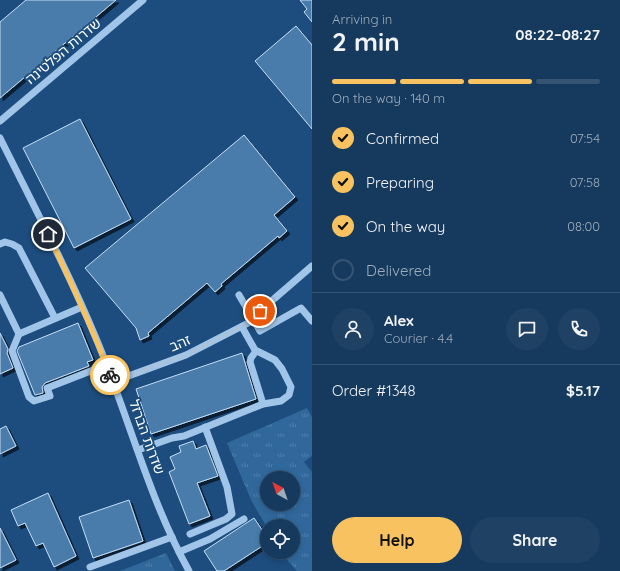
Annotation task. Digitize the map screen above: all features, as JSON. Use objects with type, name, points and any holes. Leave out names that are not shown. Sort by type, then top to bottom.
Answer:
[{"type":"street","name":"שדרות הפלטינה","points":[[0,121],[143,0]]},
{"type":"street","name":"שדרות הברזל","points":[[0,138],[82,307],[106,365],[172,537],[189,571]]},
{"type":"street","points":[[0,244],[5,242],[19,248],[55,318]]},
{"type":"street","name":"זהב","points":[[112,382],[186,355],[242,327],[254,320],[260,311],[312,266]]},
{"type":"street","points":[[0,295],[19,334]]},
{"type":"street","points":[[239,295],[260,331],[301,308],[312,322]]},
{"type":"street","points":[[82,307],[19,334],[12,351],[29,397],[34,402],[50,396],[47,388],[106,365]]},
{"type":"street","points":[[138,450],[172,438],[184,436],[263,404],[281,401],[289,395],[291,387],[282,370],[275,360],[256,350],[242,327]]},
{"type":"street","points":[[256,350],[252,355],[250,362],[263,404]]},
{"type":"street","points":[[190,534],[226,519],[232,514],[227,488],[205,427]]},
{"type":"street","points":[[179,552],[210,539],[244,519]]},
{"type":"street","points":[[90,567],[172,537]]},
{"type":"green space","points":[[307,408],[312,417],[312,456],[304,462],[312,472],[312,571],[297,571],[287,559],[300,559],[300,519],[262,519],[252,502],[227,443]]},
{"type":"green space","points":[[166,553],[175,571],[120,571]]},
{"type":"building","points":[[26,0],[116,0],[0,98],[0,22]]},
{"type":"building","points":[[300,0],[312,0],[312,22],[304,12],[307,9]]},
{"type":"building","points":[[296,26],[312,45],[312,129],[255,61]]},
{"type":"building","points":[[80,119],[131,219],[74,248],[23,148]]},
{"type":"building","points":[[244,135],[295,197],[274,215],[287,231],[279,238],[278,236],[221,284],[222,286],[215,292],[207,283],[148,333],[149,336],[140,340],[136,328],[85,268]]},
{"type":"building","points":[[78,323],[93,360],[87,362],[89,366],[45,383],[42,387],[43,393],[35,395],[17,351],[19,347]]},
{"type":"building","points":[[0,333],[8,349],[7,353],[13,368],[0,374]]},
{"type":"building","points":[[242,353],[256,399],[151,434],[136,389]]},
{"type":"building","points":[[6,426],[16,446],[0,454],[0,429]]},
{"type":"building","points":[[193,441],[196,449],[206,445],[218,476],[197,483],[210,516],[189,524],[169,472],[175,469],[170,457],[181,452],[179,446]]},
{"type":"building","points":[[48,493],[76,556],[54,567],[43,543],[36,546],[25,523],[18,526],[11,510]]},
{"type":"building","points":[[129,500],[143,541],[93,558],[79,517]]},
{"type":"building","points":[[254,518],[260,527],[260,548],[224,571],[217,571],[204,551]]},
{"type":"building","points":[[0,528],[16,560],[0,568]]},
{"type":"way so far","points":[[110,375],[112,382],[186,355],[254,320],[260,311]]},
{"type":"route","points":[[48,234],[74,287],[110,375]]}]
